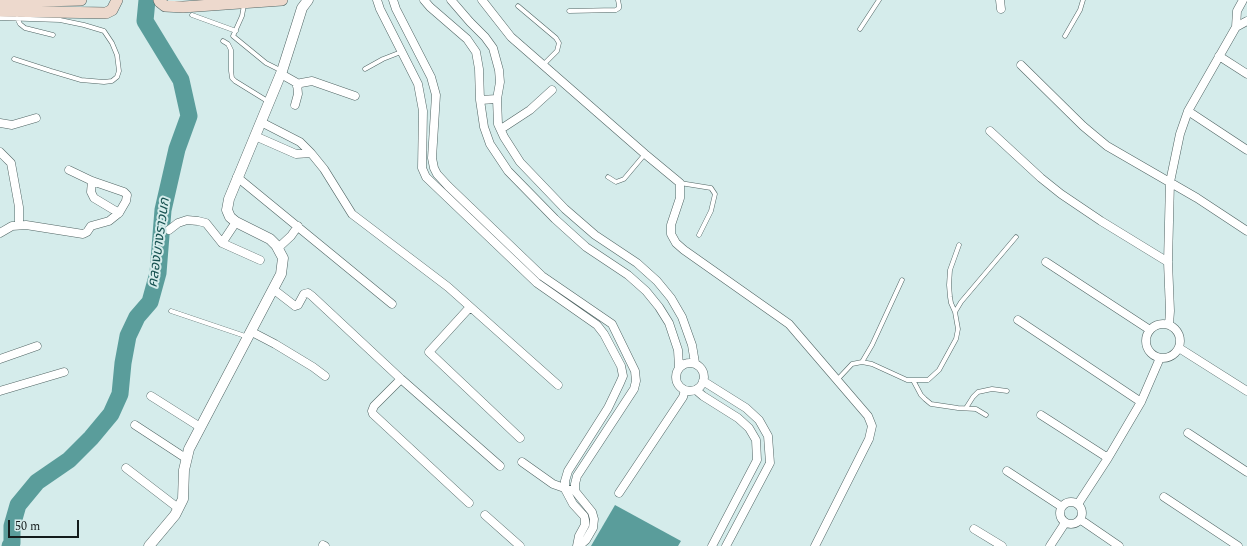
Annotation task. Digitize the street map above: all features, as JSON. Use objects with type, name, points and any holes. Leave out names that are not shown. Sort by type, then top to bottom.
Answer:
[{"type":"main road","points":[[0,2],[81,0]]},
{"type":"main road","points":[[0,11],[106,14],[112,10],[117,0]]},
{"type":"main road","points":[[160,0],[160,2],[165,6],[183,7],[282,0]]},
{"type":"street","points":[[149,546],[175,515],[183,499],[184,470],[189,449],[281,274],[283,258],[278,248],[270,239],[236,222],[230,217],[227,210],[229,199],[237,177],[282,72],[302,8],[308,0]]},
{"type":"street","points":[[377,0],[418,84],[423,111],[422,168],[426,177],[445,189],[597,325],[604,334],[621,366],[623,376],[608,408],[568,471],[565,480],[565,489],[573,504],[584,516],[585,520],[579,536],[578,546]]},
{"type":"street","points":[[393,0],[396,9],[431,76],[436,95],[432,158],[434,168],[445,189]]},
{"type":"street","points":[[424,0],[467,39],[476,52],[484,127],[490,144],[508,171],[555,219],[586,247],[628,275],[646,291],[659,306],[669,323],[678,350],[680,367]]},
{"type":"street","points":[[451,0],[485,37],[492,48],[497,60],[500,82],[497,99],[498,124],[504,137],[520,162],[565,209],[595,235],[637,263],[657,281],[671,298],[682,317],[692,344],[695,363]]},
{"type":"street","points":[[482,0],[511,37],[680,183],[680,198],[671,225],[671,234],[676,242],[684,250],[790,324],[868,416],[872,426],[869,439],[815,546]]},
{"type":"street","points":[[1000,0],[1001,9]]},
{"type":"street","points":[[1169,325],[1170,311],[1168,262],[1170,182],[1180,134],[1188,111],[1236,27],[1238,11],[1243,0]]},
{"type":"street","points":[[1236,27],[1247,21]]},
{"type":"street","points":[[457,30],[470,22]]},
{"type":"street","points":[[1219,56],[1247,74]]},
{"type":"street","points":[[1021,65],[1083,126],[1107,146],[1170,182],[1247,232]]},
{"type":"street","points":[[412,72],[425,66]]},
{"type":"street","points":[[282,72],[297,83],[298,94],[295,105]]},
{"type":"street","points":[[297,86],[301,83],[312,81],[355,96]]},
{"type":"street","points":[[501,129],[530,110],[552,90]]},
{"type":"street","points":[[480,100],[497,99]]},
{"type":"street","points":[[1188,111],[1247,150]]},
{"type":"street","points":[[0,123],[12,125],[36,118]]},
{"type":"street","points":[[260,122],[300,142],[324,169],[352,214],[448,287],[558,385]]},
{"type":"street","points":[[990,131],[1041,178],[1061,194],[1101,221],[1168,262]]},
{"type":"street","points":[[255,136],[296,154],[311,153]]},
{"type":"street","points":[[0,152],[12,163],[19,207],[19,225]]},
{"type":"street","points":[[0,233],[19,225],[26,225],[83,234],[87,232],[91,226],[109,222],[123,209],[127,195],[124,192],[92,181],[69,170]]},
{"type":"street","points":[[519,183],[530,173]]},
{"type":"street","points":[[237,177],[392,304]]},
{"type":"street","points":[[92,181],[91,192],[94,198],[119,213]]},
{"type":"street","points":[[169,230],[178,223],[187,220],[206,223],[222,243],[260,260]]},
{"type":"street","points":[[222,243],[236,222]]},
{"type":"street","points":[[278,248],[291,236],[298,226]]},
{"type":"street","points":[[1046,262],[1150,330]]},
{"type":"street","points":[[646,291],[657,281]]},
{"type":"street","points":[[273,289],[295,306],[298,305],[304,294],[308,293],[312,296],[401,379],[500,466]]},
{"type":"street","points":[[564,297],[612,324],[635,371],[636,381],[634,389],[577,476],[574,484],[574,491]]},
{"type":"street","points":[[470,307],[429,352],[520,438]]},
{"type":"street","points":[[1018,320],[1141,402]]},
{"type":"street","points":[[1159,325],[1169,325],[1178,332],[1180,343],[1179,348],[1174,355],[1168,358],[1153,356],[1148,350],[1146,343],[1150,330],[1159,325]]},
{"type":"street","points":[[250,335],[281,348],[325,376]]},
{"type":"street","points":[[0,359],[37,346]]},
{"type":"street","points":[[1179,348],[1247,392]]},
{"type":"street","points":[[1078,504],[1108,458],[1141,402],[1160,358]]},
{"type":"street","points":[[690,362],[700,366],[704,376],[703,382],[696,390],[685,390],[677,383],[676,377],[680,367],[690,362]]},
{"type":"street","points":[[0,391],[64,372]]},
{"type":"street","points":[[401,379],[374,406],[372,411],[373,414],[468,503]]},
{"type":"street","points":[[703,382],[746,408],[759,420],[768,436],[770,463],[726,546]]},
{"type":"street","points":[[619,493],[683,397],[685,390]]},
{"type":"street","points":[[696,390],[738,418],[749,428],[756,440],[757,460],[712,546]]},
{"type":"street","points":[[150,396],[200,427]]},
{"type":"street","points":[[608,408],[617,415]]},
{"type":"street","points":[[1041,415],[1108,458]]},
{"type":"street","points":[[135,425],[187,458]]},
{"type":"street","points":[[1188,433],[1247,472]]},
{"type":"street","points":[[522,462],[553,484],[574,491],[592,512],[594,519],[593,528],[586,540],[578,546]]},
{"type":"street","points":[[126,468],[178,508]]},
{"type":"street","points":[[1007,471],[1062,507]]},
{"type":"street","points":[[1164,497],[1238,546]]},
{"type":"street","points":[[1069,502],[1078,504],[1082,511],[1081,520],[1073,524],[1065,522],[1060,515],[1062,507],[1069,502]]},
{"type":"street","points":[[485,515],[520,546]]},
{"type":"street","points":[[1081,520],[1119,546]]},
{"type":"street","points":[[1050,546],[1065,522]]},
{"type":"street","points":[[974,529],[1002,546]]},
{"type":"lane","points":[[569,11],[616,10],[619,5],[618,0]]},
{"type":"lane","points":[[860,30],[879,0]]},
{"type":"lane","points":[[1065,36],[1080,10],[1083,0]]},
{"type":"lane","points":[[228,44],[234,36],[242,16],[244,3]]},
{"type":"lane","points":[[518,6],[556,38],[559,44],[558,51],[543,65]]},
{"type":"lane","points":[[192,15],[236,31]]},
{"type":"lane","points":[[0,18],[60,20],[104,31],[112,42],[117,55],[119,71],[117,77],[112,81],[104,82],[81,80],[14,59]]},
{"type":"lane","points":[[17,18],[20,24],[25,28],[52,35]]},
{"type":"lane","points":[[234,36],[266,63],[282,72]]},
{"type":"lane","points":[[223,41],[228,44],[231,50],[232,78],[269,103]]},
{"type":"lane","points":[[365,69],[383,59],[402,52]]},
{"type":"lane","points":[[608,177],[616,182],[624,179],[645,154]]},
{"type":"lane","points":[[680,183],[711,188],[714,194],[711,211],[699,235]]},
{"type":"lane","points":[[955,312],[961,302],[1016,237]]},
{"type":"lane","points":[[837,380],[852,364],[857,362],[872,364],[907,380],[928,380],[939,370],[957,334],[955,312],[950,297],[950,277],[951,266],[959,245]]},
{"type":"lane","points":[[862,362],[902,280]]},
{"type":"lane","points":[[171,311],[250,335]]},
{"type":"lane","points":[[913,380],[921,394],[931,404],[976,409],[986,416]]},
{"type":"lane","points":[[966,408],[978,392],[992,389],[1007,391]]},
{"type":"water","points":[[615,505],[681,541],[678,546],[591,546]]},
{"type":"waterway","name":"คลองบางราวนก","points":[[10,546],[12,543],[12,526],[18,505],[37,482],[69,460],[91,438],[111,414],[120,394],[123,363],[128,336],[137,317],[150,302],[158,273],[163,210],[177,149],[189,116],[181,80],[145,21],[147,0]]}]
